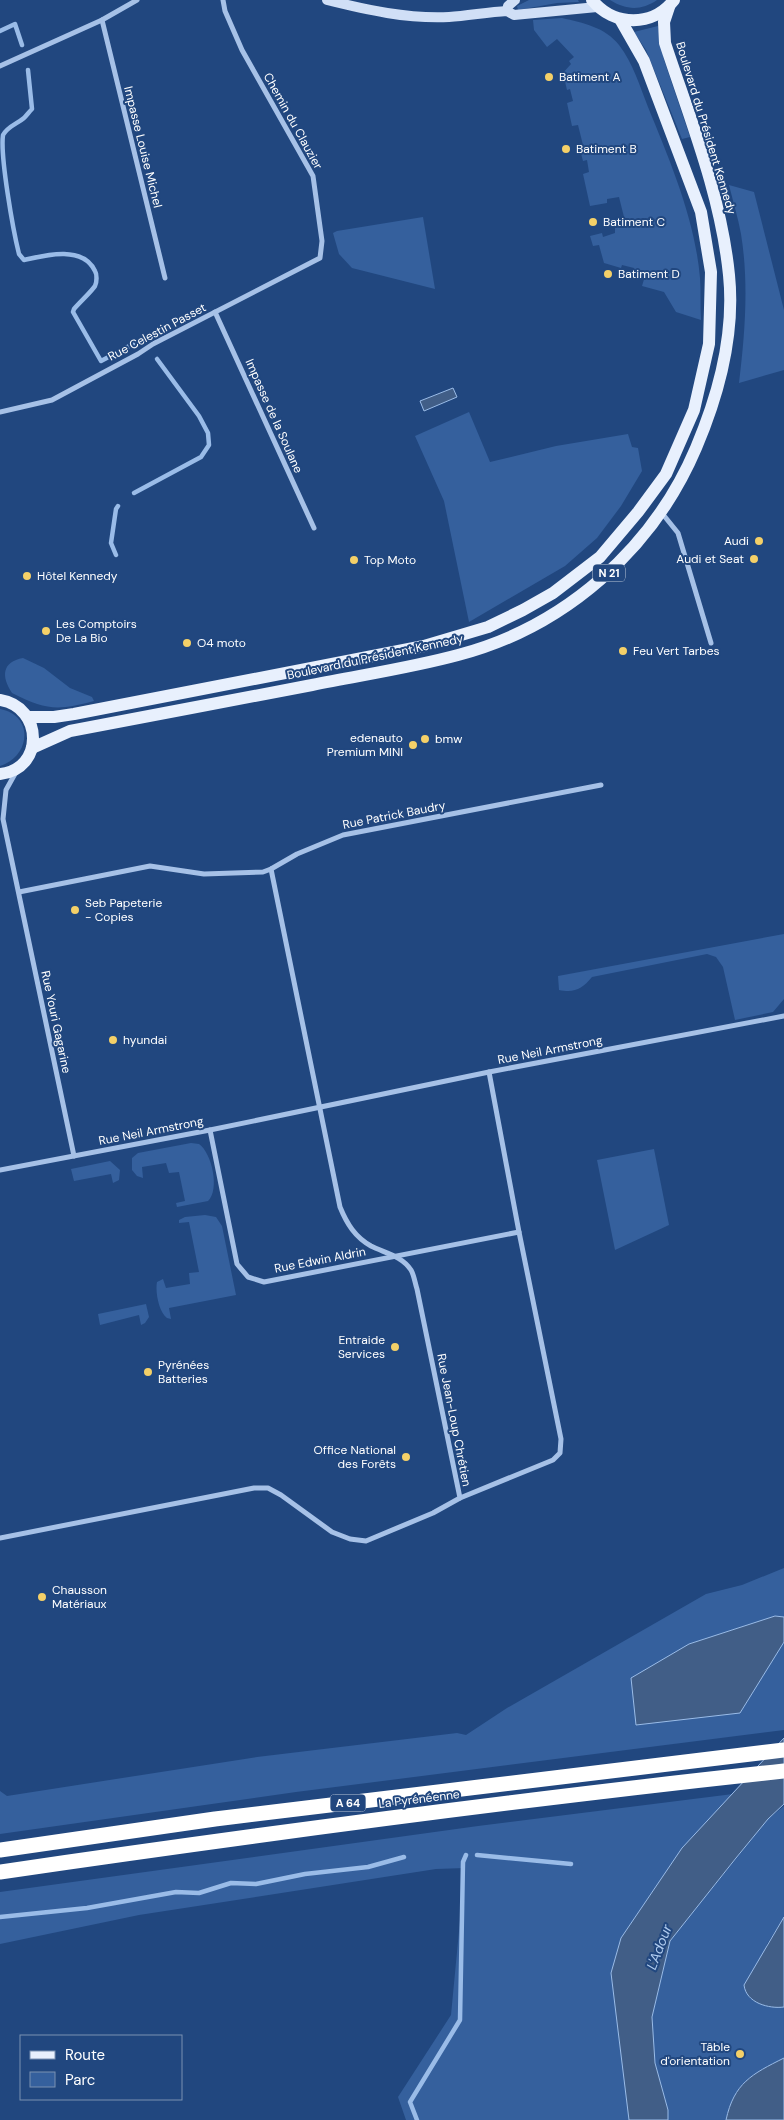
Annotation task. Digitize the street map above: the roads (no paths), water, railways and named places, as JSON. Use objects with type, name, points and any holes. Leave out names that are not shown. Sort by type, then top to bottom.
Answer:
[{"type":"highway","name":"La Pyrénéenne","points":[[0,1850],[215,1819],[784,1750]]},
{"type":"highway","name":"La Pyrénéenne","points":[[0,1872],[218,1840],[784,1771]]},
{"type":"main road","points":[[595,3],[608,14],[620,19],[637,21],[654,17],[672,4]]},
{"type":"main road","name":"Boulevard du Président Kennedy","points":[[32,748],[70,731],[460,655],[535,625],[592,587],[614,568],[661,512],[683,478],[710,415],[728,346],[730,278],[718,209],[665,43],[664,22],[672,4]]},
{"type":"main road","name":"Boulevard du Président Kennedy","points":[[28,716],[54,717],[74,714],[424,646],[488,627],[553,593],[600,556],[638,512],[666,474],[694,410],[709,344],[711,272],[701,212],[644,60],[620,19]]},
{"type":"main road","points":[[0,774],[7,774],[18,768],[27,759],[34,737],[28,716],[19,707],[3,699]]},
{"type":"street","points":[[0,66],[102,20],[137,0]]},
{"type":"street","name":"Chemin du Clauzier","points":[[223,0],[242,50],[313,176],[322,241],[320,258]]},
{"type":"street","points":[[327,0],[376,12],[448,17],[507,11],[514,15],[595,3]]},
{"type":"street","points":[[507,11],[508,6],[514,0]]},
{"type":"street","name":"Impasse Louise Michel","points":[[102,20],[166,278]]},
{"type":"street","name":"Rue Celestin Passet","points":[[0,412],[52,400],[320,258]]},
{"type":"street","name":"Impasse de la Soulane","points":[[215,312],[314,528]]},
{"type":"street","points":[[661,512],[678,533],[711,643]]},
{"type":"street","name":"Rue Youri Gagarine","points":[[18,768],[6,790],[2,816],[74,1156]]},
{"type":"street","name":"Rue Patrick Baudry","points":[[19,892],[150,866],[204,874],[263,872],[297,854],[343,835],[601,785]]},
{"type":"street","points":[[271,869],[320,1107]]},
{"type":"street","name":"Rue Neil Armstrong","points":[[74,1156],[489,1072],[784,1016]]},
{"type":"street","points":[[460,1498],[554,1460],[560,1453],[561,1439],[489,1072]]},
{"type":"street","name":"Rue Jean-Loup Chrétien","points":[[0,1538],[254,1488],[268,1488],[281,1495],[332,1532],[350,1539],[366,1541],[433,1513],[460,1498],[412,1270],[394,1256],[370,1245],[354,1233],[346,1221],[340,1207],[320,1107]]},
{"type":"street","name":"Rue Edwin Aldrin","points":[[210,1130],[237,1264],[248,1277],[264,1282],[519,1232]]},
{"type":"street","points":[[0,1170],[74,1156]]},
{"type":"water","points":[[453,388],[457,397],[424,411],[420,401]]},
{"type":"water","points":[[775,1616],[784,1617],[784,1642],[740,1713],[636,1725],[631,1678],[689,1644]]},
{"type":"water","name":"L'Adour","points":[[784,1738],[784,1804],[768,1819],[670,1941],[652,2017],[655,2063],[668,2110],[668,2120],[629,2120],[611,1973],[621,1938],[682,1848]]},
{"type":"water","points":[[784,1917],[784,2007],[765,2006],[749,1996],[744,1985]]},
{"type":"water","points":[[784,2058],[784,2120],[726,2120],[729,2107],[739,2088],[763,2069]]},
{"type":"waterway","points":[[0,31],[15,24],[22,45]]},
{"type":"waterway","points":[[28,70],[32,109],[3,135],[5,176],[19,254],[24,260],[53,254],[73,255],[89,263],[96,272],[95,286],[73,312],[101,361],[137,342],[143,343]]},
{"type":"waterway","points":[[134,493],[201,457],[209,445],[208,433],[199,416],[157,359]]},
{"type":"waterway","points":[[116,555],[111,543],[118,506]]},
{"type":"waterway","points":[[417,2120],[410,2102],[460,2020],[463,1862],[466,1855]]},
{"type":"waterway","points":[[477,1855],[571,1864]]},
{"type":"waterway","points":[[0,1917],[87,1908],[176,1892],[199,1893],[231,1883],[256,1884],[305,1874],[368,1867],[404,1857]]},
{"type":"place","name":"Batiment A","points":[[549,77]]},
{"type":"place","name":"Batiment B","points":[[566,149]]},
{"type":"place","name":"Batiment C","points":[[593,222]]},
{"type":"place","name":"Batiment D","points":[[608,274]]},
{"type":"place","name":"Audi","points":[[759,541]]},
{"type":"place","name":"Audi et Seat","points":[[754,559]]},
{"type":"place","name":"Top Moto","points":[[354,560]]},
{"type":"place","name":"Hôtel Kennedy","points":[[27,576]]},
{"type":"place","name":"Les Comptoirs De La Bio","points":[[46,631]]},
{"type":"place","name":"O4 moto","points":[[187,643]]},
{"type":"place","name":"Feu Vert Tarbes","points":[[623,651]]},
{"type":"place","name":"bmw","points":[[425,739]]},
{"type":"place","name":"edenauto Premium MINI","points":[[413,745]]},
{"type":"place","name":"Seb Papeterie - Copies","points":[[75,910]]},
{"type":"place","name":"hyundai","points":[[113,1040]]},
{"type":"place","name":"Entraide Services","points":[[395,1347]]},
{"type":"place","name":"Pyrénées Batteries","points":[[148,1372]]},
{"type":"place","name":"Office National des Forêts","points":[[406,1457]]},
{"type":"place","name":"Chausson Matériaux","points":[[42,1597]]},
{"type":"place","name":"Tâble d'orientation","points":[[740,2054]]}]
